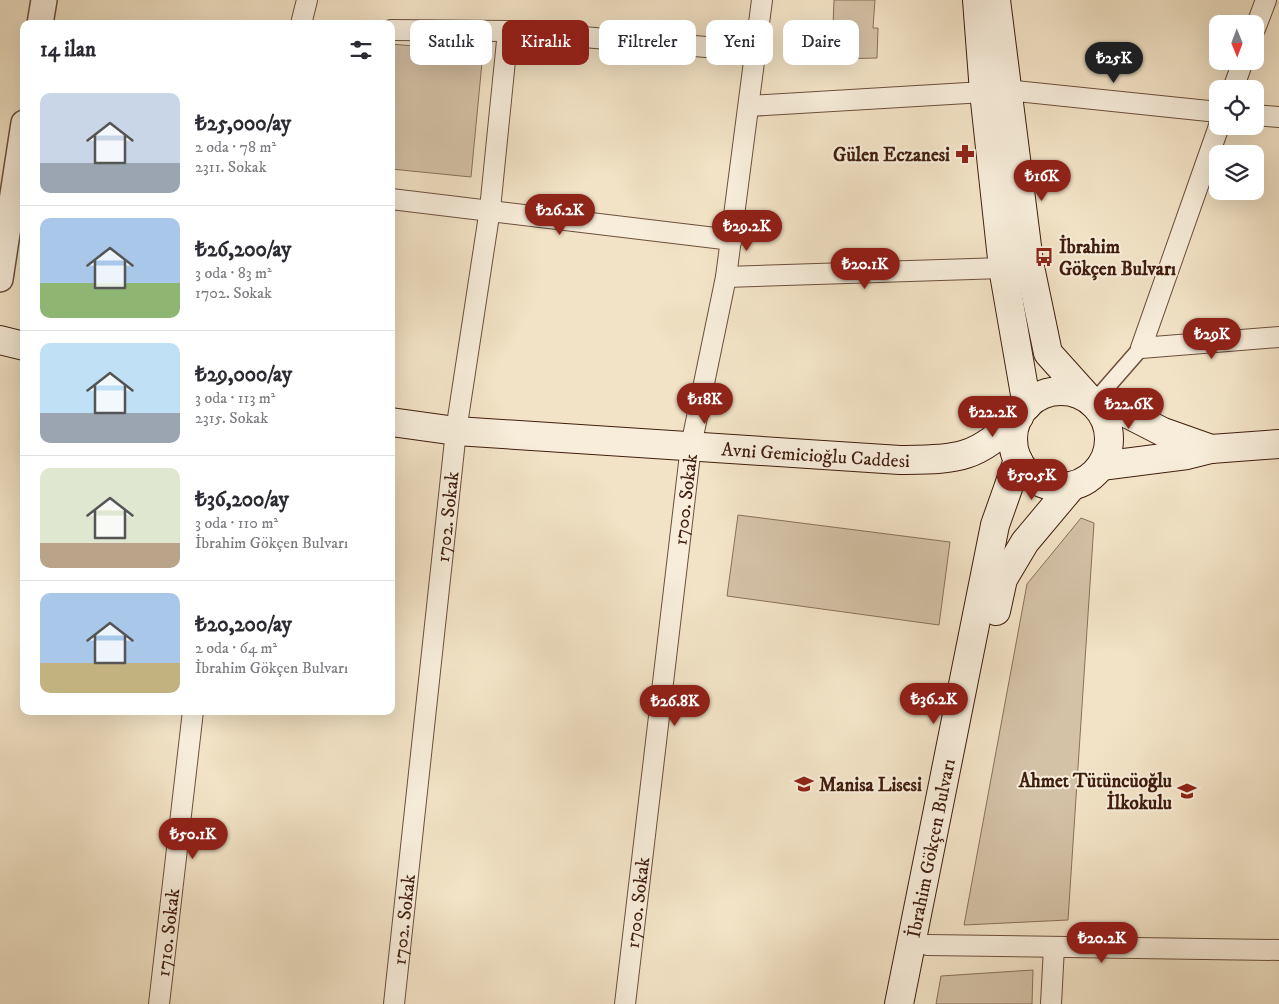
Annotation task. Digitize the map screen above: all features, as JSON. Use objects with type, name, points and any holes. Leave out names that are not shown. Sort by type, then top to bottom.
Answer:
[{"type":"main road","points":[[978,0],[1048,353],[1093,403],[1102,414],[1107,426],[1109,440],[1107,453],[1094,475],[1072,486],[1047,485],[1025,471],[1018,460],[1014,446],[1014,431],[1023,412],[1038,397],[1052,392],[1066,392],[1081,396],[1093,403],[1120,410],[1163,432],[1211,449]]},
{"type":"main road","points":[[996,0],[995,91],[1003,268],[1023,412]]},
{"type":"main road","points":[[0,340],[20,345]]},
{"type":"main road","name":"Avni Gemicioğlu Caddesi","points":[[395,423],[456,431],[900,460],[947,459],[966,455],[995,440],[1023,412]]},
{"type":"main road","points":[[1101,466],[1187,455],[1211,449],[1279,444]]},
{"type":"main road","name":"İbrahim Gökçen Bulvarı","points":[[899,1004],[995,525],[1018,460]]},
{"type":"main road","name":"İbrahim Gökçen Bulvarı","points":[[916,1004],[973,715],[1003,579],[1025,542],[1072,486]]},
{"type":"street","points":[[41,20],[44,0]]},
{"type":"street","points":[[302,20],[307,0]]},
{"type":"street","name":"1700. Sokak","points":[[760,20],[762,0]]},
{"type":"street","points":[[1260,15],[1266,0]]},
{"type":"street","points":[[395,30],[502,31]]},
{"type":"street","points":[[589,37],[706,46]]},
{"type":"street","name":"1702. Sokak","points":[[394,1004],[456,431],[490,209],[505,65]]},
{"type":"street","name":"1700. Sokak","points":[[625,1004],[691,446],[726,277],[754,65]]},
{"type":"street","points":[[749,106],[995,91],[1209,111]]},
{"type":"street","points":[[1264,116],[1279,117]]},
{"type":"street","points":[[1093,403],[1142,348],[1216,135]]},
{"type":"street","points":[[0,279],[20,170]]},
{"type":"street","points":[[395,199],[490,209],[732,240]]},
{"type":"street","points":[[726,277],[1003,268]]},
{"type":"street","points":[[1142,348],[1279,337]]},
{"type":"street","name":"1710. Sokak","points":[[159,1004],[193,715]]},
{"type":"street","points":[[927,945],[1279,950]]},
{"type":"street","points":[[1050,1004],[1054,947]]},
{"type":"shaded area","points":[[834,0],[875,0],[873,28],[878,28],[877,58],[859,58],[859,20],[833,20]]},
{"type":"shaded area","points":[[395,44],[410,46],[410,65],[482,65],[471,177],[395,169]]},
{"type":"shaded area","points":[[738,515],[950,542],[939,625],[727,596]]},
{"type":"shaded area","points":[[1081,518],[1094,523],[1068,920],[964,925],[1027,584]]},
{"type":"shaded area","points":[[1033,970],[1032,1004],[936,1004],[941,976]]},
{"type":"place","name":"Gülen Eczanesi","points":[[965,154]]},
{"type":"place","name":"İbrahim Gökçen Bulvarı","points":[[1044,257]]},
{"type":"place","name":"Manisa Lisesi","points":[[804,784]]},
{"type":"place","name":"Ahmet Tütüncüoğlu İlkokulu","points":[[1187,791]]}]
